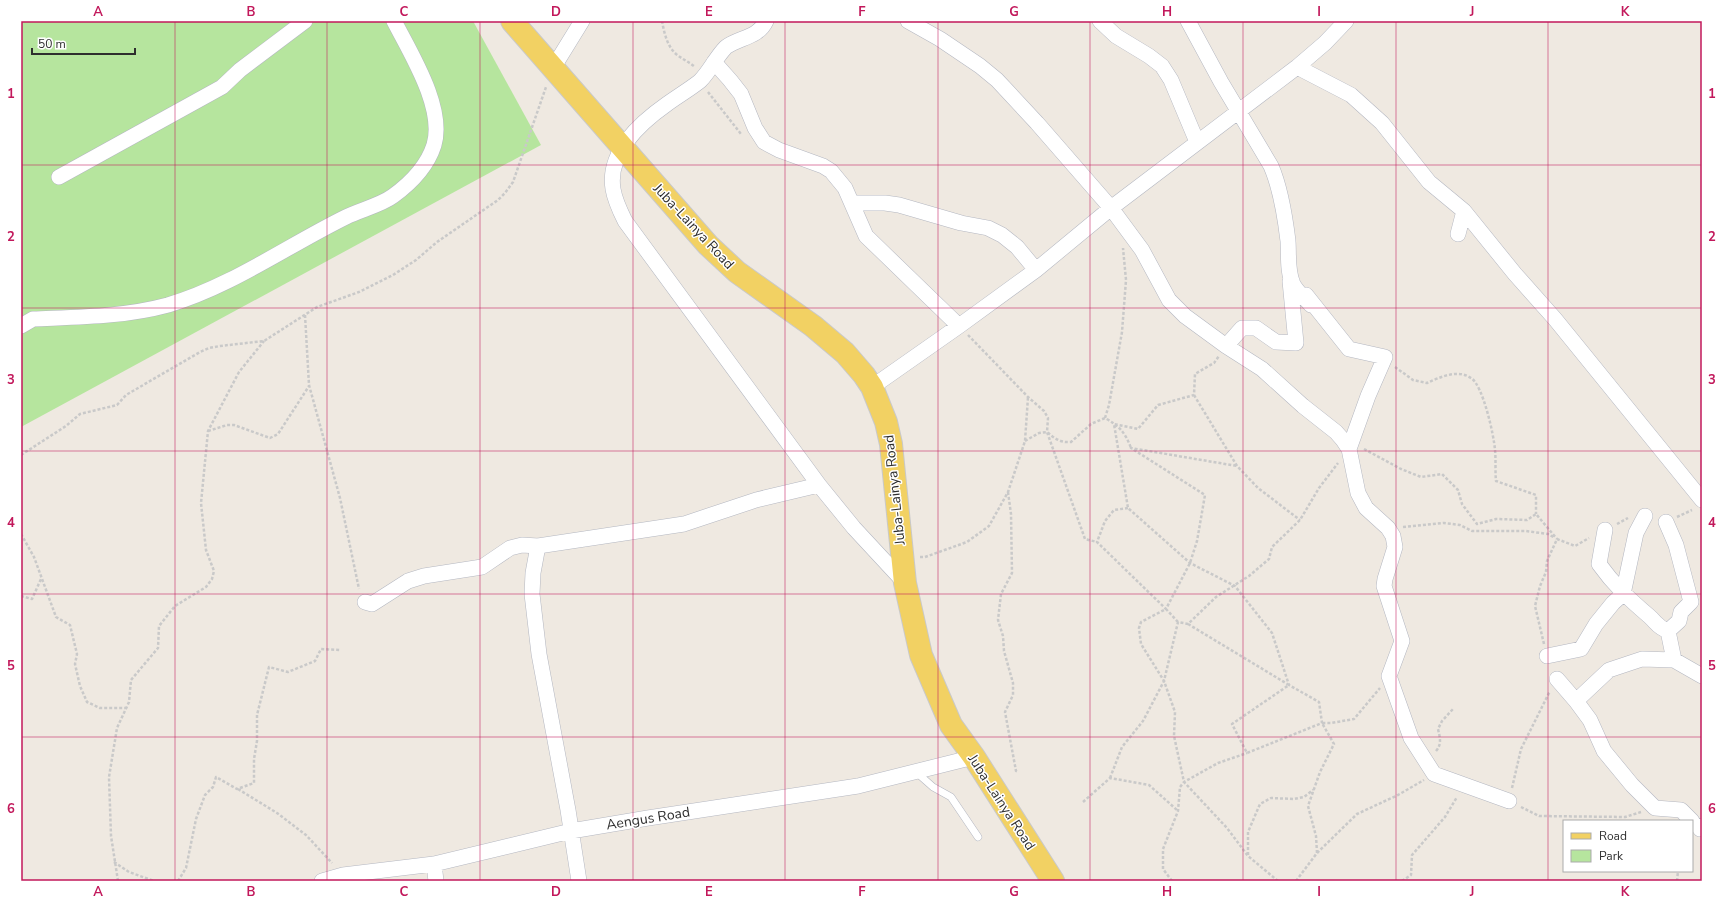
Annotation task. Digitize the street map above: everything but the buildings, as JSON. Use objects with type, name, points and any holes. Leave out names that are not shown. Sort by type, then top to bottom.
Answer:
[{"type":"main road","name":"Juba-Lainya Road","points":[[512,21],[708,245],[737,272],[813,326],[845,353],[872,387],[886,422],[892,444],[905,583],[921,655],[951,725],[974,757],[1052,881]]},
{"type":"street","points":[[60,177],[222,87],[240,70],[305,21]]},
{"type":"street","points":[[21,326],[33,319],[118,314],[167,305],[212,289],[347,217],[392,197],[419,174],[434,144],[436,116],[432,99],[394,21]]},
{"type":"street","points":[[553,68],[582,21]]},
{"type":"street","points":[[766,21],[763,28],[759,32],[732,42],[726,47],[700,80],[639,126],[622,148],[612,176],[615,194],[625,221],[819,485],[854,528],[905,583]]},
{"type":"street","points":[[908,21],[980,66],[997,80],[1048,134],[1116,214],[1142,250],[1169,300],[1185,316],[1226,346],[1262,369],[1303,406],[1336,432],[1348,449],[1358,492],[1366,508],[1388,528],[1393,536],[1395,547],[1384,586],[1402,641],[1389,676],[1411,738],[1430,768],[1462,783],[1509,801]]},
{"type":"street","points":[[1100,21],[1116,36],[1150,56],[1162,66],[1171,80],[1197,142]]},
{"type":"street","points":[[1188,21],[1217,76],[1264,151],[1277,181],[1288,240],[1296,343],[1276,342],[1256,328],[1242,328],[1226,346]]},
{"type":"street","points":[[872,387],[1116,214],[1197,142],[1298,67],[1325,43],[1346,21]]},
{"type":"street","points":[[714,62],[740,94],[755,128],[764,142],[779,150],[823,166],[831,171],[845,188],[866,236],[959,326]]},
{"type":"street","points":[[1298,67],[1351,94],[1382,123],[1428,182],[1464,211],[1515,274],[1555,319],[1698,504]]},
{"type":"street","points":[[852,203],[885,203],[899,205],[928,212],[950,220],[988,228],[1002,234],[1017,247],[1036,270]]},
{"type":"street","points":[[1458,234],[1464,211]]},
{"type":"street","points":[[1290,274],[1297,289],[1311,305]]},
{"type":"street","points":[[1290,274],[1349,349],[1384,357],[1348,449]]},
{"type":"street","points":[[365,602],[372,604],[394,588],[408,581],[424,576],[482,567],[510,548],[522,545],[538,546],[684,524],[756,500],[819,485]]},
{"type":"street","points":[[1547,656],[1581,649],[1596,624],[1623,594],[1636,533],[1645,516]]},
{"type":"street","points":[[1666,522],[1696,601],[1681,612],[1679,621],[1668,631]]},
{"type":"street","points":[[1605,530],[1599,564],[1623,594],[1659,628],[1668,631]]},
{"type":"street","points":[[538,546],[533,573],[532,594],[539,654],[572,831],[579,881]]},
{"type":"street","points":[[1668,631],[1674,660]]},
{"type":"street","points":[[1576,701],[1608,670],[1642,659],[1674,660],[1702,676]]},
{"type":"street","points":[[1557,679],[1590,720],[1604,751],[1632,785],[1655,808],[1680,810],[1691,820]]},
{"type":"street","name":"Aengus Road","points":[[322,881],[344,875],[434,864],[572,831],[858,786],[974,757]]},
{"type":"street","points":[[434,864],[436,881]]},
{"type":"lane","points":[[916,772],[933,788],[951,797],[978,837]]},
{"type":"path","points":[[118,881],[111,836],[109,778],[117,728],[129,702],[132,680],[158,648],[159,626],[175,606],[206,587],[212,579],[214,570],[206,550],[201,503],[208,431],[239,372],[264,341],[317,308],[359,292],[393,275],[416,260],[437,242],[506,193],[512,182],[553,68]]},
{"type":"path","points":[[1025,441],[1039,433],[1047,432],[1055,439],[1063,443],[1070,442],[1091,424],[1105,418],[1109,405],[1122,332],[1125,301],[1126,280],[1116,214]]},
{"type":"path","points":[[305,315],[309,385],[340,498],[360,597],[365,602]]},
{"type":"path","points":[[959,326],[1028,397],[1044,411],[1048,418],[1047,432],[1085,539],[1097,542],[1178,622],[1188,624],[1319,702],[1322,723],[1334,744],[1308,806],[1316,836],[1317,853]]},
{"type":"path","points":[[21,455],[66,426],[80,414],[117,405],[126,395],[200,352],[209,348],[220,346],[264,341]]},
{"type":"path","points":[[1226,346],[1214,363],[1195,374],[1194,394],[1237,466],[1258,488],[1300,520]]},
{"type":"path","points":[[1384,357],[1413,380],[1428,383],[1442,375],[1455,374],[1471,377],[1478,385],[1486,409],[1495,449],[1496,481],[1536,495],[1536,514],[1557,539]]},
{"type":"path","points":[[208,431],[234,425],[270,438],[274,438],[309,385]]},
{"type":"path","points":[[1114,424],[1138,429],[1158,405],[1194,394]]},
{"type":"path","points":[[902,557],[925,557],[967,542],[989,526],[1008,492],[1025,441],[1028,397]]},
{"type":"path","points":[[1105,418],[1126,435],[1131,448],[1205,495],[1197,541],[1190,563],[1166,609],[1141,622],[1139,628],[1141,644],[1164,681],[1175,712],[1174,736],[1184,782],[1227,828],[1248,856],[1278,881]]},
{"type":"path","points":[[1114,424],[1128,508],[1190,563],[1235,586],[1272,633],[1289,684]]},
{"type":"path","points":[[1131,448],[1237,466]]},
{"type":"path","points":[[1188,624],[1216,597],[1235,586],[1269,559],[1272,547],[1300,520],[1319,488],[1348,449],[1365,449],[1401,469],[1421,477],[1442,474],[1458,490],[1462,504],[1477,524],[1496,519],[1527,520],[1536,514]]},
{"type":"path","points":[[1008,492],[1011,514],[1012,573],[1001,594],[998,620],[1013,683],[1013,695],[1005,712],[1016,771],[1018,772]]},
{"type":"path","points":[[1666,522],[1698,504]]},
{"type":"path","points":[[1097,542],[1105,521],[1114,510],[1128,508]]},
{"type":"path","points":[[1388,528],[1413,527],[1444,523],[1460,525],[1472,532],[1526,531],[1548,534],[1575,546],[1632,516],[1645,516]]},
{"type":"path","points":[[21,534],[34,557],[56,617],[70,625],[77,654],[76,664],[80,686],[87,702],[100,708],[127,708]]},
{"type":"path","points":[[1547,656],[1536,606],[1540,586],[1546,572],[1547,561],[1557,539]]},
{"type":"path","points":[[21,596],[32,599],[41,579]]},
{"type":"path","points":[[1083,802],[1110,778],[1122,747],[1143,721],[1164,681],[1178,622]]},
{"type":"path","points":[[237,789],[254,783],[257,715],[269,667],[288,672],[315,661],[321,649],[340,650]]},
{"type":"path","points":[[1172,881],[1163,869],[1163,849],[1178,811],[1180,787],[1184,782],[1218,763],[1322,723],[1354,719],[1389,676]]},
{"type":"path","points":[[1557,679],[1521,749],[1509,801],[1539,816],[1625,817],[1655,808]]},
{"type":"path","points":[[1247,753],[1232,724],[1289,684]]},
{"type":"path","points":[[1296,881],[1317,853],[1358,814],[1398,795],[1430,768],[1441,740],[1438,729],[1442,721],[1453,709]]},
{"type":"path","points":[[178,881],[186,868],[196,819],[205,795],[213,788],[216,777],[277,813],[306,835],[344,875]]},
{"type":"path","points":[[1110,778],[1150,785],[1178,811]]},
{"type":"path","points":[[1402,881],[1411,875],[1412,855],[1445,818],[1462,783]]},
{"type":"path","points":[[1248,856],[1248,832],[1260,804],[1271,798],[1294,799],[1304,797],[1314,790]]},
{"type":"path","points":[[114,862],[129,872],[154,881]]},
{"type":"green space","points":[[21,21],[473,21],[541,145],[21,427]]}]
